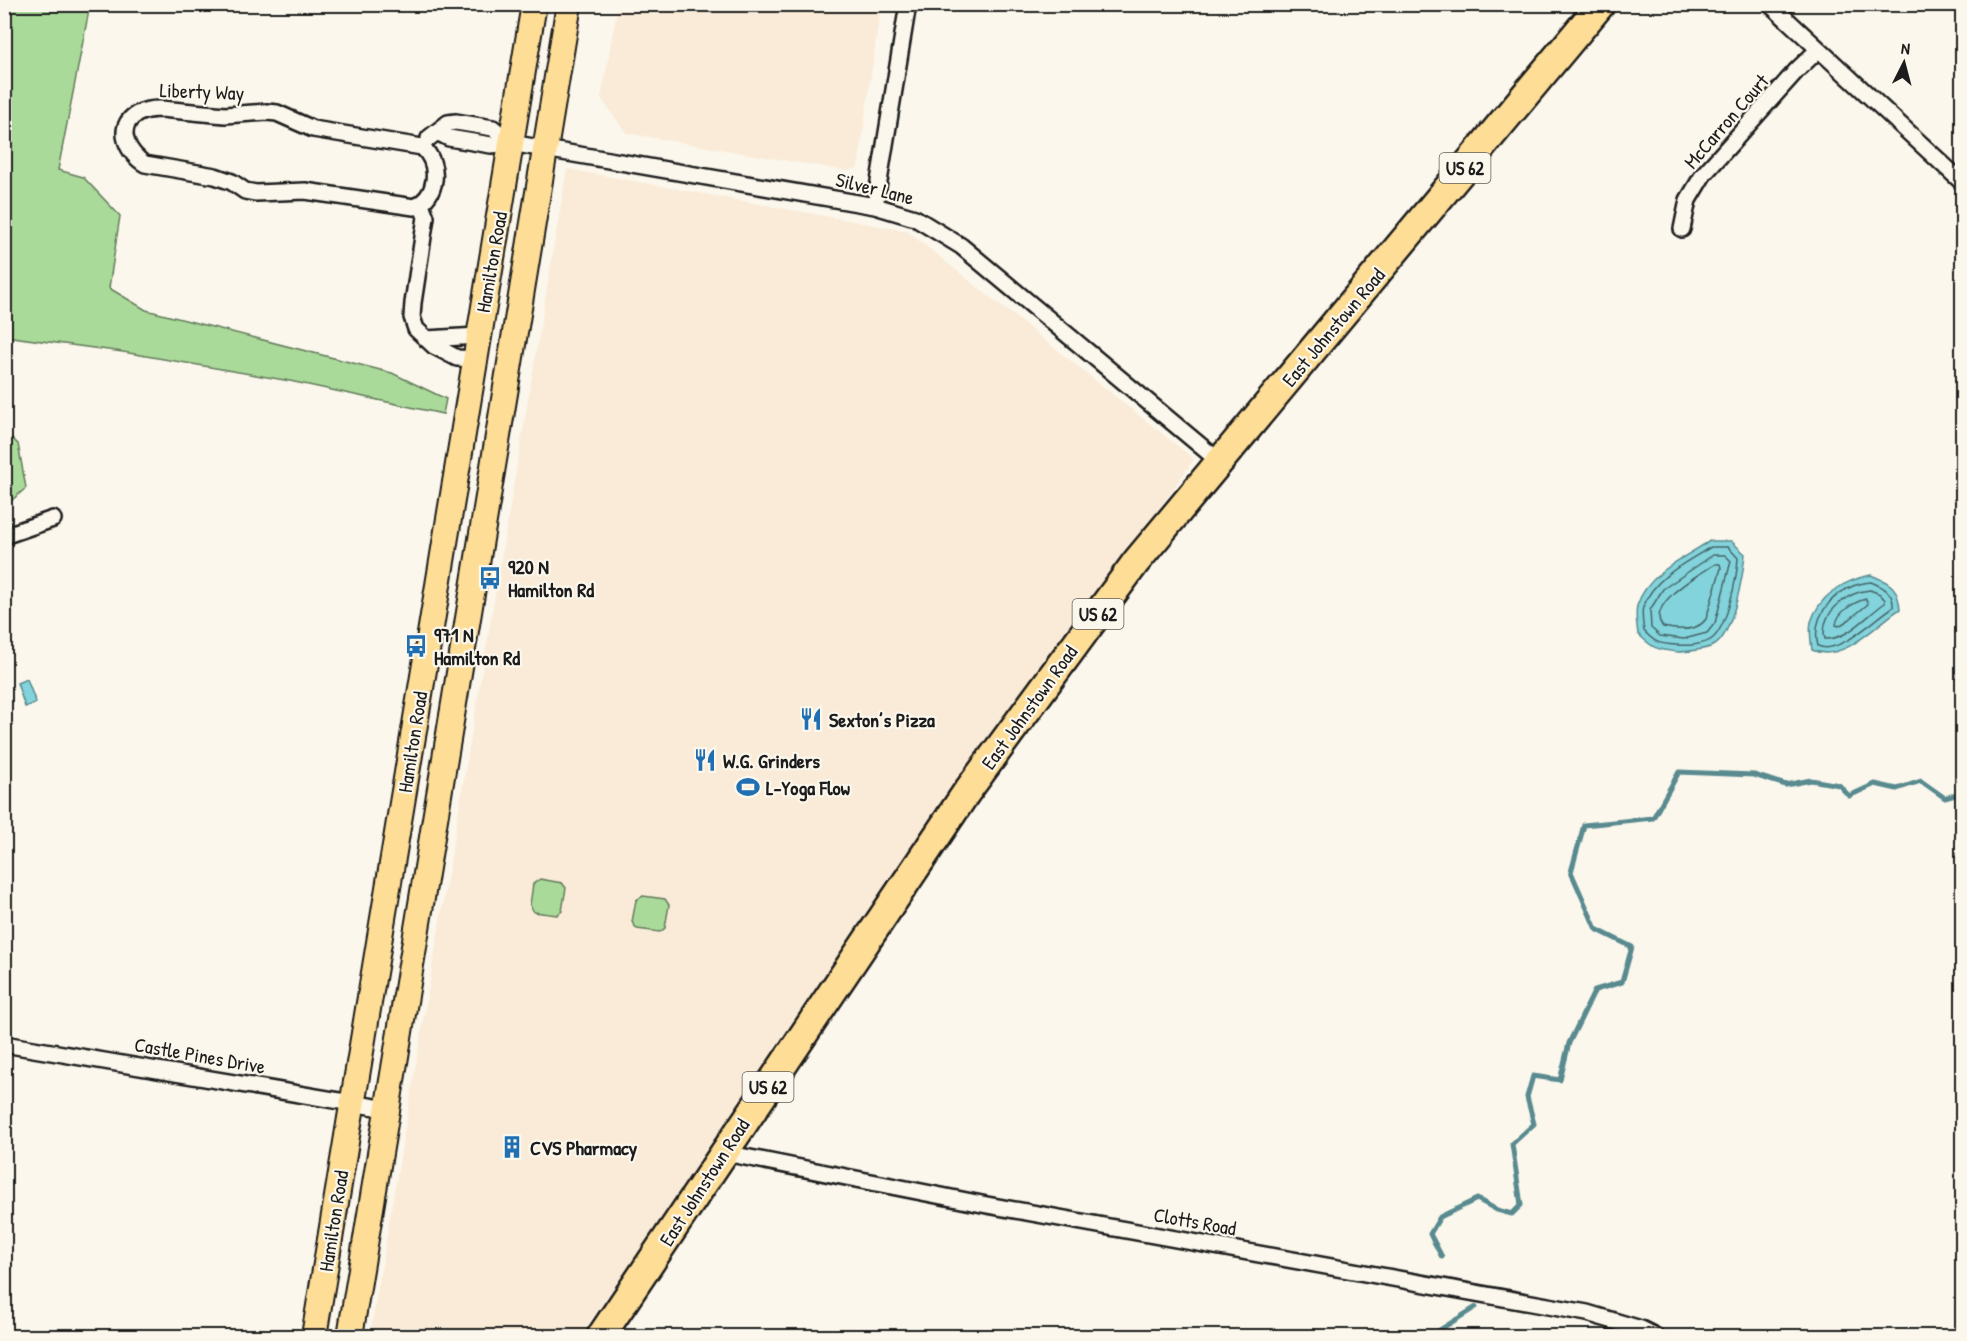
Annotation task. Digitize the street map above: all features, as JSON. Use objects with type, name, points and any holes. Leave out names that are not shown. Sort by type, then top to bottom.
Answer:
[{"type":"highway","name":"East Johnstown Road","points":[[601,1336],[966,793],[1136,562],[1600,4]]},
{"type":"main road","name":"Hamilton Road","points":[[314,1336],[534,4]]},
{"type":"main road","name":"Hamilton Road","points":[[350,1336],[569,4]]},
{"type":"street","points":[[875,206],[908,4]]},
{"type":"street","points":[[1770,4],[1962,182]]},
{"type":"street","name":"McCarron Court","points":[[1682,229],[1688,200],[1703,175],[1797,70],[1818,50]]},
{"type":"street","name":"Liberty Way","points":[[421,204],[414,207],[396,206],[305,191],[256,194],[215,176],[145,164],[128,149],[125,140],[126,130],[136,114],[160,109],[225,115],[267,112],[313,129],[422,147]]},
{"type":"street","points":[[476,347],[457,358],[426,339],[416,329],[412,317],[412,303],[426,217],[421,204],[432,191],[435,170],[431,155],[422,147],[426,140],[448,123],[456,122],[493,128],[511,143]]},
{"type":"street","name":"Silver Lane","points":[[511,143],[875,206],[915,218],[961,246],[1220,462]]},
{"type":"street","points":[[426,339],[476,347]]},
{"type":"street","points":[[4,536],[53,519]]},
{"type":"street","name":"Castle Pines Drive","points":[[4,1044],[387,1109]]},
{"type":"street","name":"Clotts Road","points":[[725,1153],[987,1205],[1587,1313],[1641,1329],[1655,1336]]},
{"type":"shaded area","points":[[618,5],[881,5],[858,168],[847,171],[626,133],[601,98]]},
{"type":"shaded area","points":[[567,169],[907,231],[1194,459],[580,1336],[370,1336]]},
{"type":"green space","points":[[4,5],[90,5],[58,170],[83,177],[120,216],[109,288],[146,310],[392,373],[446,399],[443,414],[290,381],[123,352],[5,336]]},
{"type":"green space","points":[[5,432],[18,444],[26,488],[5,506]]},
{"type":"green space","points":[[540,879],[562,883],[566,888],[562,911],[557,915],[534,912],[530,905],[533,884]]},
{"type":"green space","points":[[643,896],[665,899],[669,905],[665,928],[660,932],[637,929],[632,922],[636,900]]},
{"type":"water","points":[[1710,541],[1731,541],[1745,554],[1736,603],[1727,629],[1715,645],[1702,649],[1678,652],[1652,646],[1638,634],[1636,609],[1642,595],[1657,576],[1667,568]]},
{"type":"water","points":[[1871,575],[1892,587],[1900,609],[1847,647],[1835,652],[1824,653],[1812,650],[1810,625],[1820,604],[1834,590],[1861,577]]},
{"type":"water","points":[[27,679],[36,703],[25,707],[17,683]]},
{"type":"waterway","points":[[1442,1257],[1430,1234],[1440,1217],[1477,1199],[1497,1210],[1512,1214],[1521,1205],[1512,1144],[1534,1124],[1527,1097],[1533,1076],[1560,1080],[1569,1043],[1595,990],[1622,982],[1632,947],[1596,929],[1571,872],[1584,825],[1653,818],[1679,772],[1754,775],[1786,785],[1811,780],[1839,785],[1849,796],[1875,784],[1897,789],[1921,781],[1945,798],[1962,793]]},
{"type":"waterway","points":[[1430,1336],[1476,1307]]},
{"type":"place","name":"920 N Hamilton Rd","points":[[490,578]]},
{"type":"place","name":"971 N Hamilton Rd","points":[[416,646]]},
{"type":"place","name":"Sexton’s Pizza","points":[[811,719]]},
{"type":"place","name":"W.G. Grinders","points":[[705,760]]},
{"type":"place","name":"L-Yoga Flow","points":[[748,787]]},
{"type":"place","name":"CVS Pharmacy","points":[[512,1147]]}]
